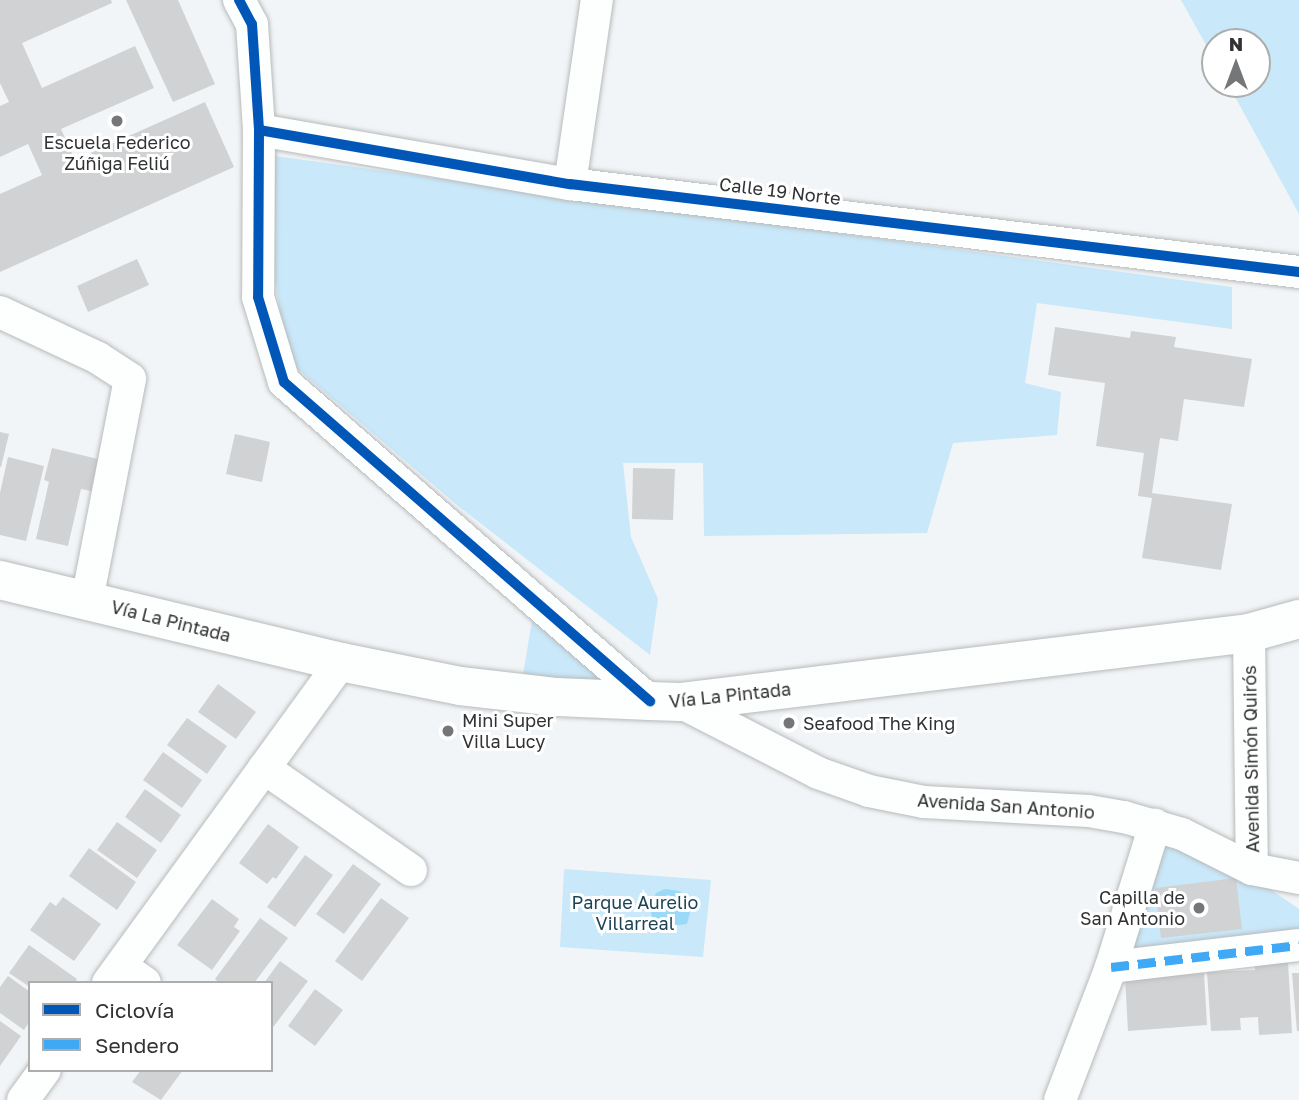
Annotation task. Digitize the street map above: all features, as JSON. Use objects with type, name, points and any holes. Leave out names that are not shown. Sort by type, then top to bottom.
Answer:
[{"type":"main road","name":"Vía La Pintada","points":[[0,580],[341,662],[460,686],[557,697],[665,702],[1250,634],[1299,619]]},
{"type":"street","name":"Avenida San Antonio","points":[[239,0],[252,24],[259,130],[258,297],[284,382],[665,702],[818,773],[869,791],[924,802],[1089,811],[1155,825],[1206,844],[1252,869],[1299,878]]},
{"type":"street","points":[[570,184],[597,0]]},
{"type":"street","name":"Calle 19 Norte","points":[[259,130],[570,184],[1299,272]]},
{"type":"street","points":[[0,312],[78,348],[130,379],[88,601]]},
{"type":"street","name":"Avenida Simón Quirós","points":[[1250,634],[1252,869],[1299,902]]},
{"type":"street","points":[[125,977],[264,768],[341,662]]},
{"type":"street","points":[[264,768],[411,870]]},
{"type":"street","points":[[1067,1093],[1111,967],[1155,825]]},
{"type":"street","points":[[1111,967],[1299,945]]},
{"type":"street","points":[[23,1100],[44,1072]]},
{"type":"green space","points":[[1181,0],[1299,0],[1299,214],[1236,98],[1271,98],[1271,28],[1201,28],[1201,36]]},
{"type":"green space","points":[[275,156],[1232,287],[1232,329],[1037,303],[1025,383],[1061,392],[1057,435],[953,443],[927,533],[704,536],[703,463],[623,463],[631,537],[658,599],[650,655],[457,505],[287,360],[274,273]]},
{"type":"green space","points":[[532,620],[610,688],[522,681]]},
{"type":"green space","points":[[1159,838],[1247,873],[1299,909],[1299,934],[1119,952]]},
{"type":"green space","name":"Parque Aurelio Villarreal","points":[[564,869],[711,880],[703,957],[560,947]]},
{"type":"water","points":[[665,889],[679,891],[689,897],[692,905],[687,924],[664,927],[653,922],[650,908],[656,893]]},
{"type":"building","points":[[0,0],[111,0],[112,3],[22,43],[42,88],[135,46],[154,88],[61,129],[75,160],[205,102],[234,167],[0,272],[0,194],[42,175],[28,144],[0,157],[0,106],[9,102],[0,83]]},
{"type":"building","points":[[126,0],[178,0],[215,84],[173,102]]},
{"type":"building","points":[[137,259],[149,285],[88,312],[77,286]]},
{"type":"building","points":[[1055,327],[1130,338],[1131,331],[1176,337],[1174,347],[1252,359],[1244,407],[1184,399],[1178,441],[1160,438],[1152,493],[1232,504],[1221,570],[1142,558],[1152,498],[1138,496],[1144,453],[1096,446],[1105,383],[1048,375]]},
{"type":"building","points":[[0,432],[9,434],[1,467],[0,467]]},
{"type":"building","points":[[235,434],[270,442],[262,482],[226,474]]},
{"type":"building","points":[[52,448],[98,459],[91,491],[81,489],[68,546],[36,539],[49,482],[44,480]]},
{"type":"building","points":[[8,457],[44,466],[26,541],[0,535],[0,493]]},
{"type":"building","points":[[633,468],[675,469],[673,520],[632,519]]},
{"type":"building","points":[[218,684],[256,712],[236,739],[198,712]]},
{"type":"building","points":[[187,718],[227,746],[207,774],[167,745]]},
{"type":"building","points":[[163,752],[202,780],[182,808],[143,780]]},
{"type":"building","points":[[145,789],[181,815],[161,843],[125,817]]},
{"type":"building","points":[[117,822],[157,850],[137,878],[97,850]]},
{"type":"building","points":[[268,824],[299,847],[276,879],[273,877],[267,884],[239,863]]},
{"type":"building","points":[[89,848],[136,882],[117,910],[69,876]]},
{"type":"building","points":[[305,855],[333,875],[295,927],[267,907]]},
{"type":"building","points":[[353,864],[381,884],[344,934],[316,914]]},
{"type":"building","name":"Capilla de San Antonio","points":[[1236,878],[1242,929],[1161,938],[1155,888]]},
{"type":"building","points":[[63,897],[101,924],[74,961],[30,930],[50,902],[56,906]]},
{"type":"building","points":[[381,898],[409,918],[362,981],[335,961]]},
{"type":"building","points":[[212,899],[239,919],[234,927],[240,931],[212,970],[177,945]]},
{"type":"building","points":[[260,918],[288,938],[256,981],[215,979]]},
{"type":"building","points":[[29,945],[77,979],[28,981],[28,986],[9,973]]},
{"type":"building","points":[[280,961],[308,981],[273,1027],[273,981],[265,981]]},
{"type":"building","points":[[1288,962],[1292,1033],[1259,1035],[1258,1017],[1240,1018],[1241,1030],[1211,1031],[1207,972],[1255,970],[1255,963]]},
{"type":"building","points":[[1204,973],[1207,1025],[1128,1031],[1125,977]]},
{"type":"building","points":[[1292,973],[1299,973],[1299,1031],[1297,1031]]},
{"type":"building","points":[[8,976],[28,991],[28,1024],[24,1030],[0,1013],[0,987]]},
{"type":"building","points":[[315,989],[343,1010],[315,1046],[288,1026]]},
{"type":"building","points":[[0,1021],[21,1036],[0,1066]]},
{"type":"building","points":[[140,1072],[182,1072],[161,1100],[132,1082]]},
{"type":"marked path","points":[[1111,967],[1299,945]]},
{"type":"cycle path","points":[[239,0],[252,24],[259,130],[258,297],[284,382],[650,701]]},
{"type":"cycle path","points":[[259,130],[570,184],[1299,272]]},
{"type":"place","name":"Escuela Federico Zúñiga Feliú","points":[[117,121]]},
{"type":"place","name":"Seafood The King","points":[[789,723]]},
{"type":"place","name":"Mini Super Villa Lucy","points":[[448,731]]},
{"type":"place","name":"Capilla de San Antonio","points":[[1199,908]]}]
